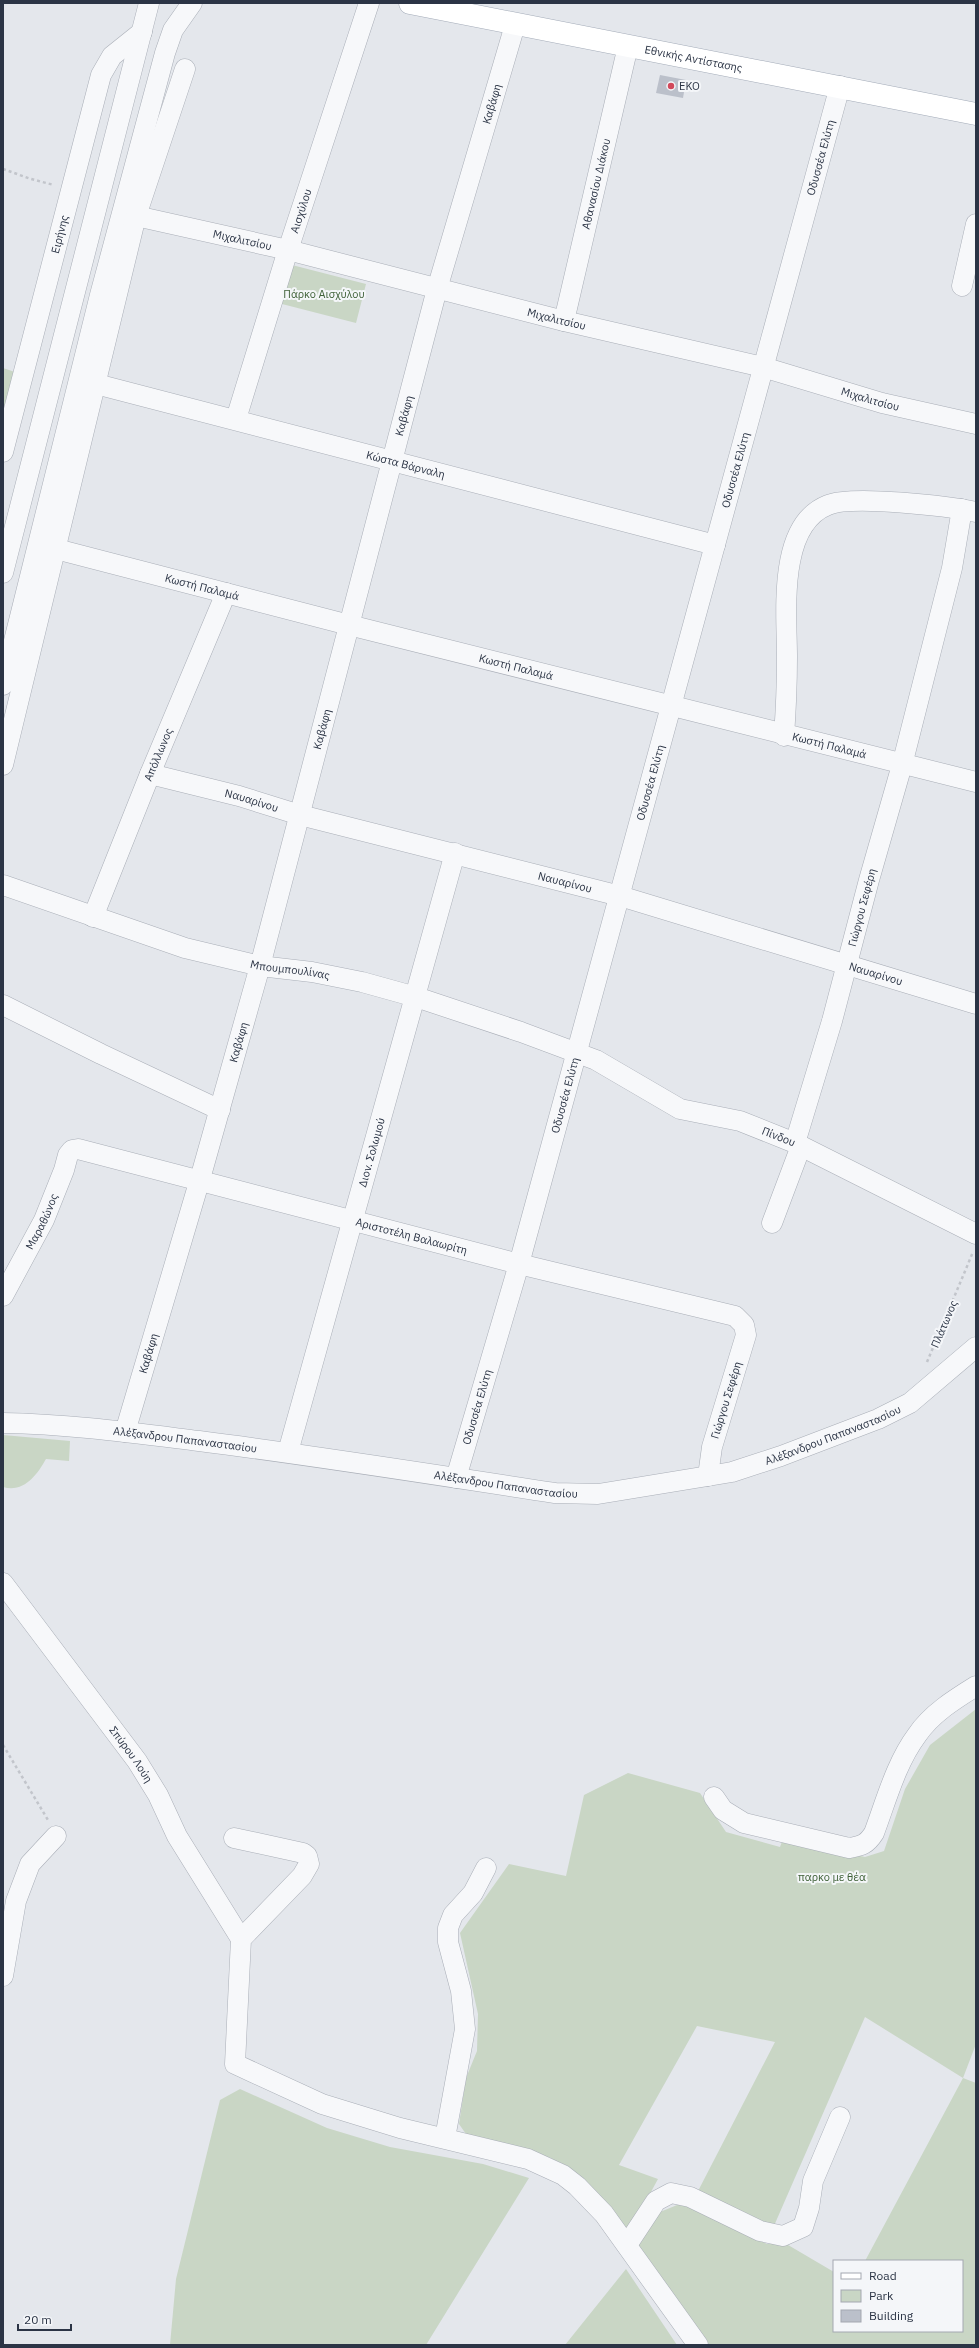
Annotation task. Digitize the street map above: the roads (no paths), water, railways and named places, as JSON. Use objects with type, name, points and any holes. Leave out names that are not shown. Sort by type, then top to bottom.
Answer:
[{"type":"main road","name":"Εθνικής Αντίστασης","points":[[410,3],[515,25],[840,86],[976,114]]},
{"type":"street","points":[[3,573],[149,3]]},
{"type":"street","points":[[3,685],[100,295],[165,53],[173,30],[192,3]]},
{"type":"street","name":"Αισχύλου","points":[[236,419],[288,250],[369,3]]},
{"type":"street","name":"Καβάφη","points":[[125,1432],[220,1110],[260,966],[437,289],[515,25]]},
{"type":"street","name":"Ειρήνης","points":[[3,452],[70,188],[101,75],[112,56],[142,32]]},
{"type":"street","name":"Αθανασίου Διάκου","points":[[564,321],[628,46]]},
{"type":"street","points":[[3,766],[136,216],[185,69]]},
{"type":"street","name":"Οδυσσέα Ελύτη","points":[[456,1478],[519,1264],[840,86]]},
{"type":"street","name":"Μιχαλιτσίου","points":[[136,216],[288,250],[564,321],[764,367],[882,402],[976,424]]},
{"type":"street","points":[[962,286],[976,224]]},
{"type":"street","name":"Κώστα Βάρναλη","points":[[96,384],[236,419],[715,545]]},
{"type":"street","points":[[784,736],[788,583],[793,552],[805,522],[815,513],[828,505],[852,501],[969,510]]},
{"type":"street","name":"Γιώργου Σεφέρη","points":[[772,1223],[798,1144],[832,1021],[902,765],[952,568],[969,510]]},
{"type":"street","name":"Κωστή Παλαμά","points":[[56,549],[349,625],[672,705],[784,736],[976,782]]},
{"type":"street","name":"Απόλλωνος","points":[[93,917],[150,774],[226,593]]},
{"type":"street","name":"Ναυαρίνου","points":[[150,774],[239,796],[300,815],[620,896],[976,1004]]},
{"type":"street","name":"Διον. Σολωμού","points":[[288,1452],[455,853]]},
{"type":"street","name":"Μπουμπουλίνας","points":[[3,885],[185,948],[260,966],[312,972],[362,982],[416,997],[577,1052]]},
{"type":"street","points":[[3,1005],[101,1054],[220,1110]]},
{"type":"street","name":"Πίνδου","points":[[577,1052],[607,1066],[680,1109],[740,1122],[798,1144],[975,1242]]},
{"type":"street","name":"Αριστοτέλη Βαλαωρίτη","points":[[78,1149],[200,1179],[353,1222],[735,1316],[744,1325]]},
{"type":"street","name":"Μαραθώνος","points":[[3,1296],[44,1220],[64,1170],[68,1155],[72,1150],[78,1149]]},
{"type":"street","name":"Γιώργου Σεφέρη","points":[[708,1476],[712,1447],[746,1335],[744,1325]]},
{"type":"street","name":"Αλέξανδρου Παπαναστασίου","points":[[3,1423],[36,1423],[125,1432],[288,1452],[555,1493],[582,1495],[732,1472],[781,1456],[878,1419],[910,1403],[976,1347]]},
{"type":"street","name":"Σπύρου Λούη","points":[[3,1583],[137,1761],[158,1795],[177,1836],[241,1939]]},
{"type":"street","points":[[714,1797],[729,1814],[753,1826],[849,1848],[862,1846],[868,1842],[874,1833],[902,1762],[917,1734],[940,1711],[976,1686]]},
{"type":"street","points":[[4,1973],[16,1901],[30,1864],[56,1836]]},
{"type":"street","points":[[234,1838],[303,1853],[309,1860],[309,1864],[302,1876],[241,1939],[235,2064],[322,2104],[392,2126],[528,2159],[562,2174],[593,2201],[627,2245],[698,2345]]},
{"type":"street","points":[[445,2138],[465,2029],[461,1991],[448,1942],[448,1928],[453,1915],[477,1887],[486,1868]]},
{"type":"street","points":[[627,2245],[656,2202],[671,2193],[690,2197],[760,2231],[783,2236],[803,2227],[809,2208],[814,2181],[840,2117]]},
{"type":"place","name":"EKO","points":[[671,86]]},
{"type":"park label","name":"Πάρκο Αισχύλου","points":[[324,294]]},
{"type":"park label","name":"παρκο με θέα","points":[[832,1877]]}]
